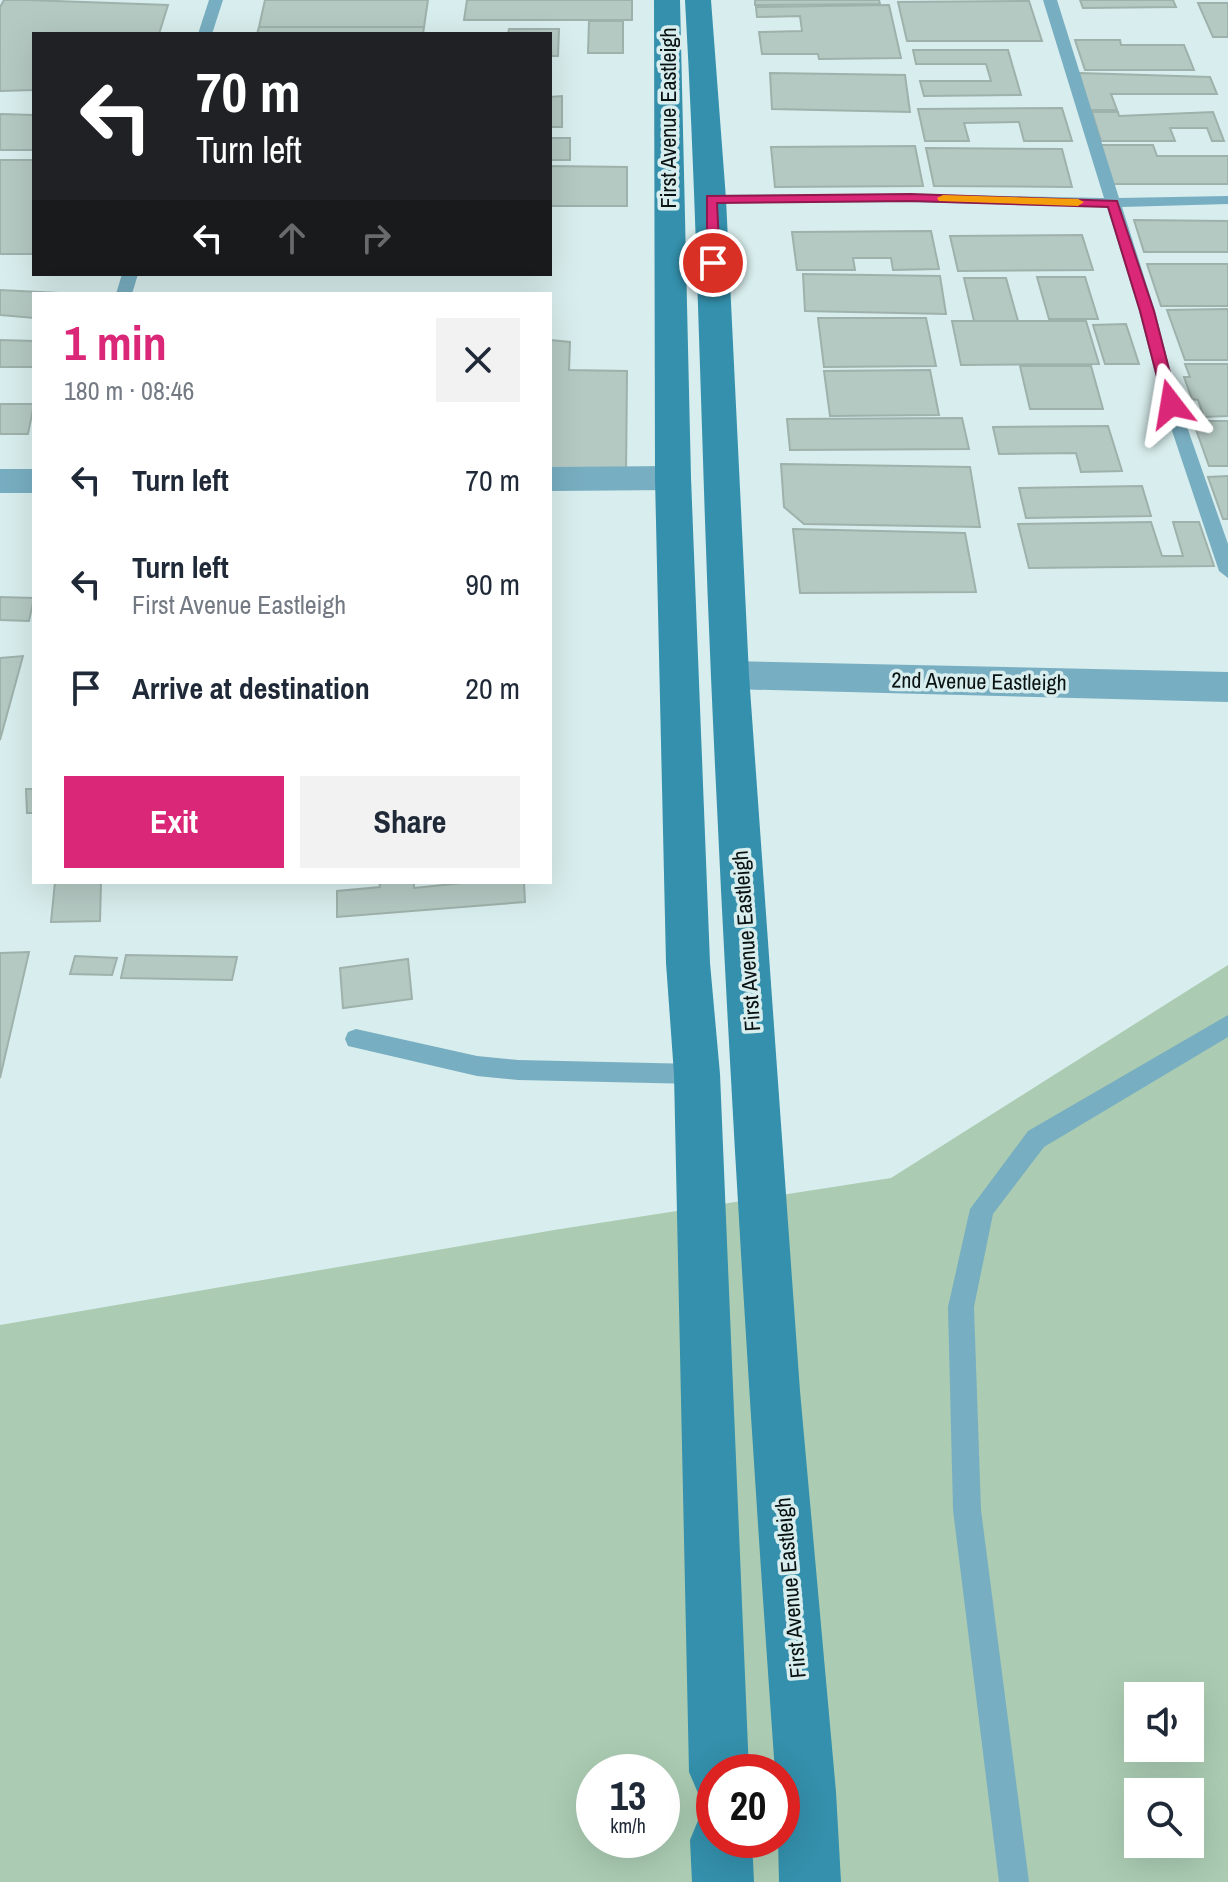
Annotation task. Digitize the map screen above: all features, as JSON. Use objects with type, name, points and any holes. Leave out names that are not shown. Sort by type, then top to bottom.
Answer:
[{"type":"main road","name":"First Avenue Eastleigh","points":[[667,0],[673,478],[688,963],[697,1074],[718,1754]]},
{"type":"main road","name":"First Avenue Eastleigh","points":[[698,0],[711,199],[730,675],[774,1391],[810,1882]]},
{"type":"main road","points":[[722,1858],[723,1882]]},
{"type":"street","points":[[552,479],[673,478]]},
{"type":"street","points":[[0,481],[32,481]]},
{"type":"street","name":"2nd Avenue Eastleigh","points":[[730,675],[1228,687]]},
{"type":"lane","points":[[206,32],[216,0]]},
{"type":"lane","points":[[1050,0],[1147,311],[1171,404],[1228,571]]},
{"type":"lane","points":[[711,199],[911,198],[1113,203],[1228,200]]},
{"type":"lane","points":[[1014,1882],[967,1510],[961,1307],[982,1209],[1036,1139],[1228,1025]]},
{"type":"lane","points":[[356,1039],[477,1066],[518,1070],[697,1074]]},
{"type":"green space","points":[[1228,965],[1228,1882],[0,1882],[0,1325],[554,1230],[891,1178]]},
{"type":"building","points":[[4,0],[168,5],[160,32],[32,32],[32,90],[0,91],[0,7]]},
{"type":"building","points":[[265,0],[428,0],[424,27],[259,27]]},
{"type":"building","points":[[467,0],[632,0],[632,20],[464,20]]},
{"type":"building","points":[[755,0],[879,0],[880,4],[755,5]]},
{"type":"building","points":[[1080,0],[1173,0],[1176,7],[1083,8]]},
{"type":"building","points":[[1029,1],[1042,41],[907,41],[898,2]]},
{"type":"building","points":[[1198,3],[1228,3],[1228,37],[1213,37]]},
{"type":"building","points":[[889,5],[901,58],[819,59],[818,54],[762,54],[759,32],[802,31],[800,16],[757,17],[756,7]]},
{"type":"building","points":[[589,21],[623,21],[623,53],[588,53]]},
{"type":"building","points":[[259,27],[424,27],[423,32],[258,32]]},
{"type":"building","points":[[509,29],[559,29],[558,56],[552,56],[552,32],[508,32]]},
{"type":"building","points":[[1075,40],[1120,40],[1121,45],[1184,45],[1194,70],[1085,70]]},
{"type":"building","points":[[913,50],[1008,50],[1021,95],[924,96],[920,81],[991,81],[986,64],[916,64]]},
{"type":"building","points":[[770,73],[905,75],[910,112],[772,109]]},
{"type":"building","points":[[1079,73],[1210,77],[1217,94],[1111,94],[1117,110],[1090,110]]},
{"type":"building","points":[[562,96],[562,127],[552,127],[552,97]]},
{"type":"building","points":[[1062,108],[1072,141],[1024,141],[1019,122],[964,123],[969,141],[925,141],[918,109]]},
{"type":"building","points":[[1092,112],[1118,112],[1119,116],[1213,112],[1224,141],[1212,141],[1207,128],[1170,128],[1175,141],[1101,141]]},
{"type":"building","points":[[0,114],[32,115],[32,150],[0,150]]},
{"type":"building","points":[[552,138],[570,138],[570,160],[552,160]]},
{"type":"building","points":[[1100,145],[1153,145],[1157,156],[1228,156],[1228,184],[1113,184]]},
{"type":"building","points":[[915,146],[923,186],[775,187],[771,147]]},
{"type":"building","points":[[926,148],[1062,149],[1072,187],[934,186]]},
{"type":"building","points":[[0,160],[32,160],[32,254],[0,254]]},
{"type":"building","points":[[552,166],[627,167],[627,206],[552,206]]},
{"type":"building","points":[[1134,220],[1228,221],[1228,252],[1144,252]]},
{"type":"building","points":[[931,231],[939,269],[893,270],[891,258],[853,258],[855,270],[797,270],[792,232]]},
{"type":"building","points":[[1082,235],[1093,270],[958,271],[950,236]]},
{"type":"building","points":[[1147,264],[1228,264],[1228,306],[1161,306]]},
{"type":"building","points":[[803,274],[940,276],[946,314],[805,311]]},
{"type":"building","points":[[1037,277],[1085,277],[1098,319],[1049,319]]},
{"type":"building","points":[[964,278],[1006,278],[1018,321],[974,321]]},
{"type":"building","points":[[0,290],[40,292],[32,292],[32,318],[0,315]]},
{"type":"building","points":[[1228,309],[1228,360],[1185,360],[1167,310]]},
{"type":"building","points":[[818,318],[926,318],[936,366],[824,367]]},
{"type":"building","points":[[952,321],[1086,321],[1099,364],[961,365]]},
{"type":"building","points":[[1126,324],[1139,364],[1105,364],[1093,325]]},
{"type":"building","points":[[0,340],[32,341],[32,367],[0,367]]},
{"type":"building","points":[[552,340],[570,342],[569,370],[627,371],[626,477],[552,477]]},
{"type":"building","points":[[1185,364],[1228,364],[1228,416],[1204,417],[1198,400],[1192,399],[1184,377],[1190,377]]},
{"type":"building","points":[[1020,366],[1091,366],[1103,409],[1030,409]]},
{"type":"building","points":[[930,370],[939,415],[830,416],[824,371]]},
{"type":"building","points":[[0,404],[32,404],[28,434],[0,434]]},
{"type":"building","points":[[962,418],[969,449],[790,450],[787,419]]},
{"type":"building","points":[[1193,421],[1228,421],[1228,466],[1209,466]]},
{"type":"building","points":[[1108,426],[1122,471],[1081,472],[1076,453],[999,454],[993,427]]},
{"type":"building","points":[[781,464],[970,467],[980,527],[804,524],[784,507]]},
{"type":"building","points":[[1228,476],[1228,519],[1223,519],[1208,477]]},
{"type":"building","points":[[1142,486],[1151,516],[1026,518],[1019,488]]},
{"type":"building","points":[[1151,522],[1162,556],[1183,556],[1173,522],[1199,522],[1214,566],[1029,568],[1018,524]]},
{"type":"building","points":[[793,529],[965,533],[976,592],[800,593]]},
{"type":"building","points":[[0,597],[32,598],[29,621],[0,620]]},
{"type":"building","points":[[23,656],[0,740],[0,658]]},
{"type":"building","points":[[26,789],[32,789],[32,813],[27,813]]},
{"type":"building","points":[[55,884],[101,884],[100,921],[51,922]]},
{"type":"building","points":[[379,884],[414,884],[414,888],[453,884],[524,884],[525,902],[337,917],[337,891],[380,887]]},
{"type":"building","points":[[29,952],[0,1078],[0,953]]},
{"type":"building","points":[[126,955],[237,957],[232,980],[121,978]]},
{"type":"building","points":[[75,956],[117,958],[112,975],[70,974]]},
{"type":"building","points":[[408,959],[412,999],[343,1008],[340,968]]},
{"type":"slow traffic","points":[[943,198],[1078,202]]},
{"type":"route","points":[[713,263],[711,199],[911,198],[1113,203],[1147,311],[1171,404]]}]
